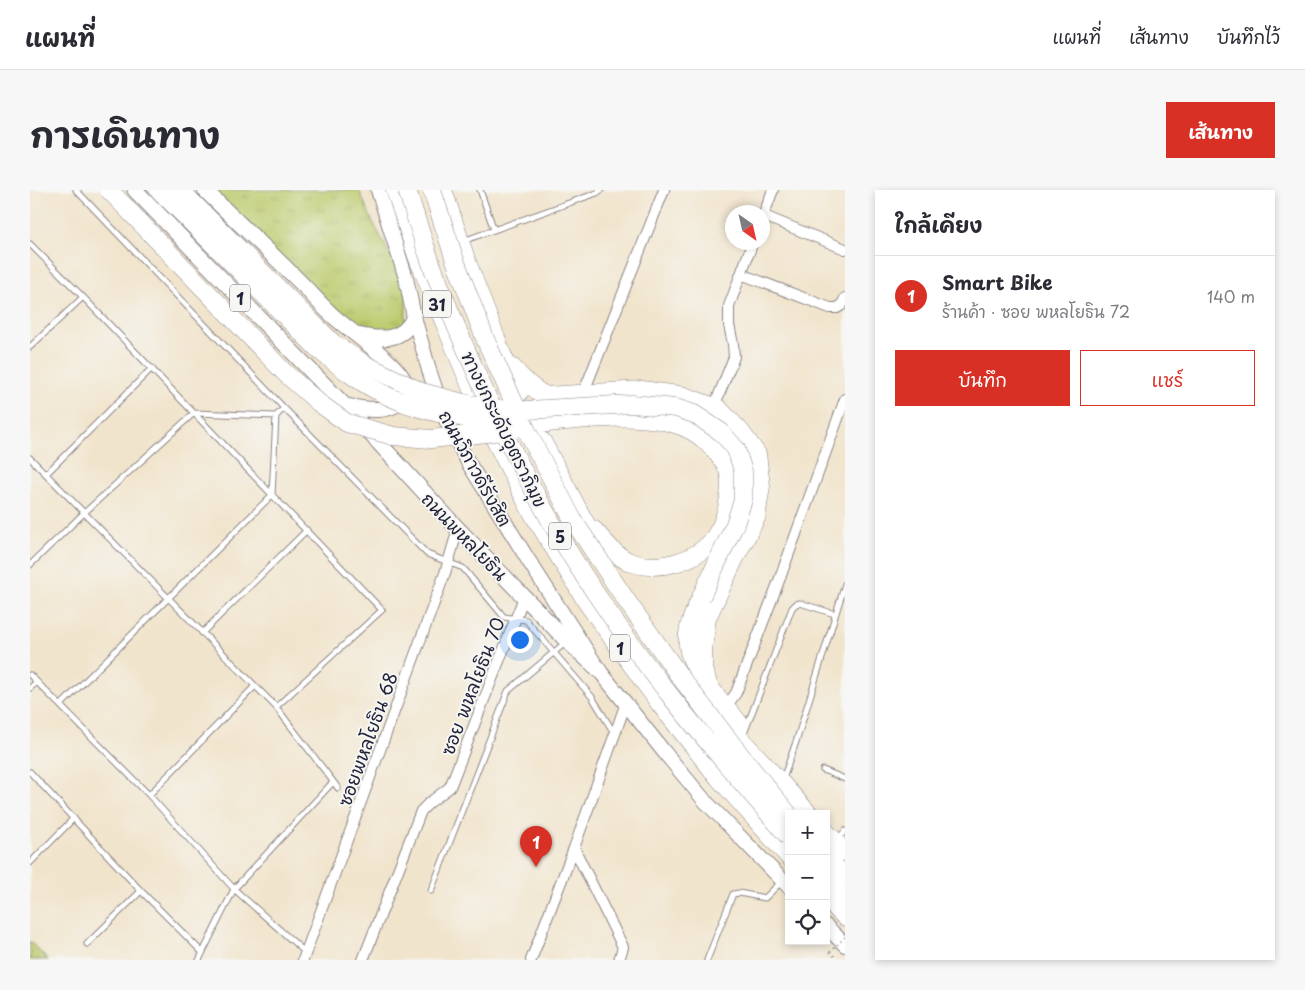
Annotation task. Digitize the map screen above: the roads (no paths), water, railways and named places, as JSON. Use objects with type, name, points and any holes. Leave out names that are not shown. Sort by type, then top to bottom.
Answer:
[{"type":"highway","points":[[109,190],[285,373],[319,403],[347,423],[392,436],[431,439],[487,434],[536,424],[588,419],[629,417],[670,422],[690,430],[708,442],[722,458],[728,471],[731,487],[729,503],[718,532],[710,543],[691,557],[677,562],[660,566],[645,566],[631,562],[618,555],[583,519]]},
{"type":"highway","points":[[159,190],[319,350],[349,374],[377,391],[437,412],[474,420],[536,424]]},
{"type":"highway","points":[[180,190],[333,343],[364,364],[422,392],[463,403],[511,411],[632,404],[676,408],[694,414],[721,432],[736,449],[743,471],[743,500],[735,524],[701,597],[688,632],[688,643],[693,664],[708,684]]},
{"type":"highway","name":"ถนนวิภาวดีรังสิต","points":[[395,190],[417,256],[483,416]]},
{"type":"highway","name":"ทางยกระดับอุตราภิมุข","points":[[407,190],[432,264],[494,416],[535,494],[572,557],[618,627],[664,689],[709,745],[785,832]]},
{"type":"highway","name":"ทางยกระดับอุตราภิมุข","points":[[432,190],[455,260],[486,341],[527,431],[573,520],[681,678],[786,810]]},
{"type":"highway","name":"31","points":[[443,190],[460,242],[502,354],[529,418],[583,519]]},
{"type":"highway","points":[[502,354],[535,391],[546,396],[642,390],[684,396],[714,407],[719,409],[741,432],[757,454],[761,486],[756,518],[734,558],[707,618],[703,649],[708,684]]},
{"type":"highway","name":"1","points":[[483,416],[530,507],[588,604],[660,704],[718,777],[787,855]]},
{"type":"highway","name":"1","points":[[583,519],[616,576],[685,678],[805,810]]},
{"type":"highway","name":"1","points":[[708,684],[745,731],[762,761]]},
{"type":"highway","points":[[836,843],[845,877]]},
{"type":"highway","points":[[830,883],[845,899]]},
{"type":"highway","points":[[828,900],[845,917]]},
{"type":"main road","name":"ถนนพหลโยธิน","points":[[135,190],[345,406],[458,529],[567,641],[599,670],[705,801],[785,883]]},
{"type":"main road","points":[[205,190],[332,315],[376,351],[400,374],[406,385],[406,393],[392,407],[366,409],[345,406]]},
{"type":"main road","name":"ถนนวิภาวดีรังสิต","points":[[378,190],[406,278],[414,317],[429,370],[446,418],[469,464],[599,670]]},
{"type":"main road","points":[[354,334],[379,339],[392,337],[402,333],[410,326],[414,317]]},
{"type":"main road","points":[[830,930],[845,945]]},
{"type":"street","points":[[583,394],[664,190]]},
{"type":"street","points":[[767,205],[773,190]]},
{"type":"street","points":[[770,220],[845,249]]},
{"type":"street","points":[[714,407],[734,357],[729,325],[729,306],[750,250]]},
{"type":"street","points":[[741,274],[830,308],[837,308],[842,305],[845,298]]},
{"type":"street","points":[[726,707],[736,693],[845,399]]},
{"type":"street","name":"ซอยพหลโยธิน 68","points":[[304,957],[448,562],[458,529]]},
{"type":"street","name":"ซอย พหลโยธิน 70","points":[[363,960],[421,811],[429,802],[450,787],[524,597]]},
{"type":"street","points":[[532,960],[626,703]]},
{"type":"street","points":[[574,848],[623,946],[619,960]]},
{"type":"lane","points":[[76,190],[284,408],[427,554],[462,568],[504,617],[526,620],[592,697],[615,734]]},
{"type":"lane","points":[[480,190],[494,230]]},
{"type":"lane","points":[[460,242],[597,194],[601,190]]},
{"type":"lane","points":[[30,244],[152,368],[382,610],[276,708]]},
{"type":"lane","points":[[30,347],[83,297]]},
{"type":"lane","points":[[46,474],[152,368]]},
{"type":"lane","points":[[61,705],[272,495],[276,416],[284,408]]},
{"type":"lane","points":[[30,565],[194,413],[276,416]]},
{"type":"lane","points":[[30,458],[276,708],[338,788]]},
{"type":"lane","points":[[202,633],[306,530]]},
{"type":"lane","points":[[782,784],[845,584]]},
{"type":"lane","points":[[745,731],[792,608],[800,603],[835,614]]},
{"type":"lane","points":[[431,891],[508,691],[567,641]]},
{"type":"lane","points":[[30,675],[149,794],[234,889],[304,957]]},
{"type":"lane","points":[[30,688],[37,682]]},
{"type":"lane","points":[[149,794],[255,686]]},
{"type":"lane","points":[[823,770],[845,779]]},
{"type":"lane","points":[[30,772],[141,891],[202,952]]},
{"type":"lane","points":[[199,960],[234,889],[333,782]]},
{"type":"lane","points":[[30,863],[74,818]]},
{"type":"lane","points":[[707,960],[733,894],[739,893],[766,898],[785,885]]},
{"type":"lane","points":[[87,944],[141,891]]},
{"type":"place","name":"Smart Bike","points":[[536,867]]}]
